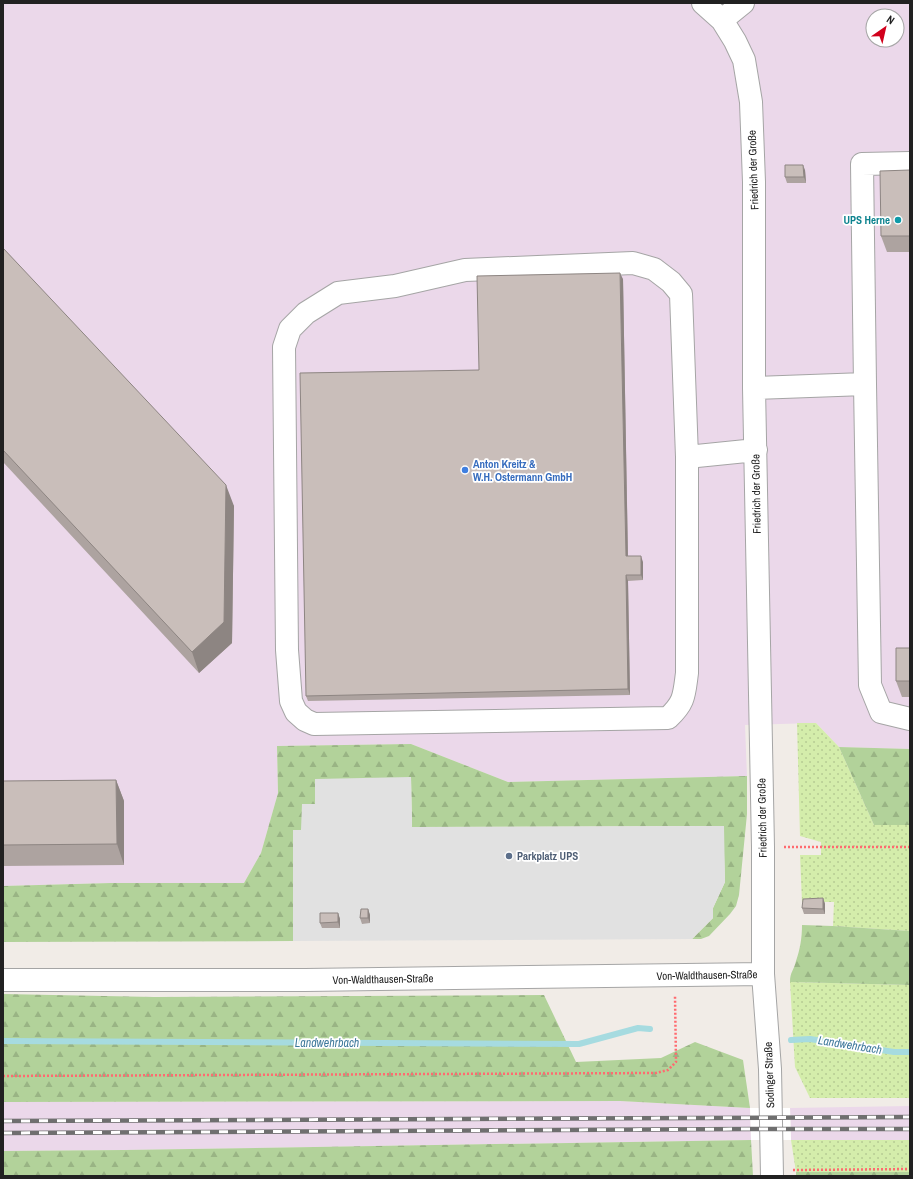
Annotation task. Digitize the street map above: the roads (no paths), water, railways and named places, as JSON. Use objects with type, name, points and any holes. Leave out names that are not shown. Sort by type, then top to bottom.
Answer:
[{"type":"street","name":"Friedrich der Große","points":[[703,3],[722,20],[735,41],[744,60],[751,102],[754,189],[754,388],[763,847],[763,974]]},
{"type":"street","points":[[722,20],[743,3]]},
{"type":"street","points":[[910,164],[862,164],[870,685],[881,712],[910,719]]},
{"type":"street","points":[[633,263],[654,269],[671,282],[681,294],[687,457],[687,673],[684,699],[668,718],[314,724],[305,720],[296,712],[291,701],[286,650],[284,347],[290,330],[306,314],[338,293],[395,286],[465,270],[633,263]]},
{"type":"street","points":[[754,388],[865,384]]},
{"type":"street","points":[[687,457],[756,450]]},
{"type":"street","name":"Von-Waldthausen-Straße","points":[[3,980],[305,980],[763,974]]},
{"type":"street","name":"Sodinger Straße","points":[[763,974],[770,1069],[772,1173]]},
{"type":"waterway","name":"Landwehrbach","points":[[3,1041],[579,1044],[638,1028],[650,1029]]},
{"type":"waterway","name":"Landwehrbach","points":[[791,1040],[810,1039],[894,1052],[910,1052]]},
{"type":"railway","points":[[3,1121],[910,1117]]},
{"type":"railway","points":[[3,1133],[910,1129]]},
{"type":"place","name":"UPS Herne","points":[[898,220]]},
{"type":"place","name":"Anton Kreitz & W.H. Ostermann GmbH","points":[[465,470]]},
{"type":"place","name":"Parkplatz UPS","points":[[509,856]]}]
